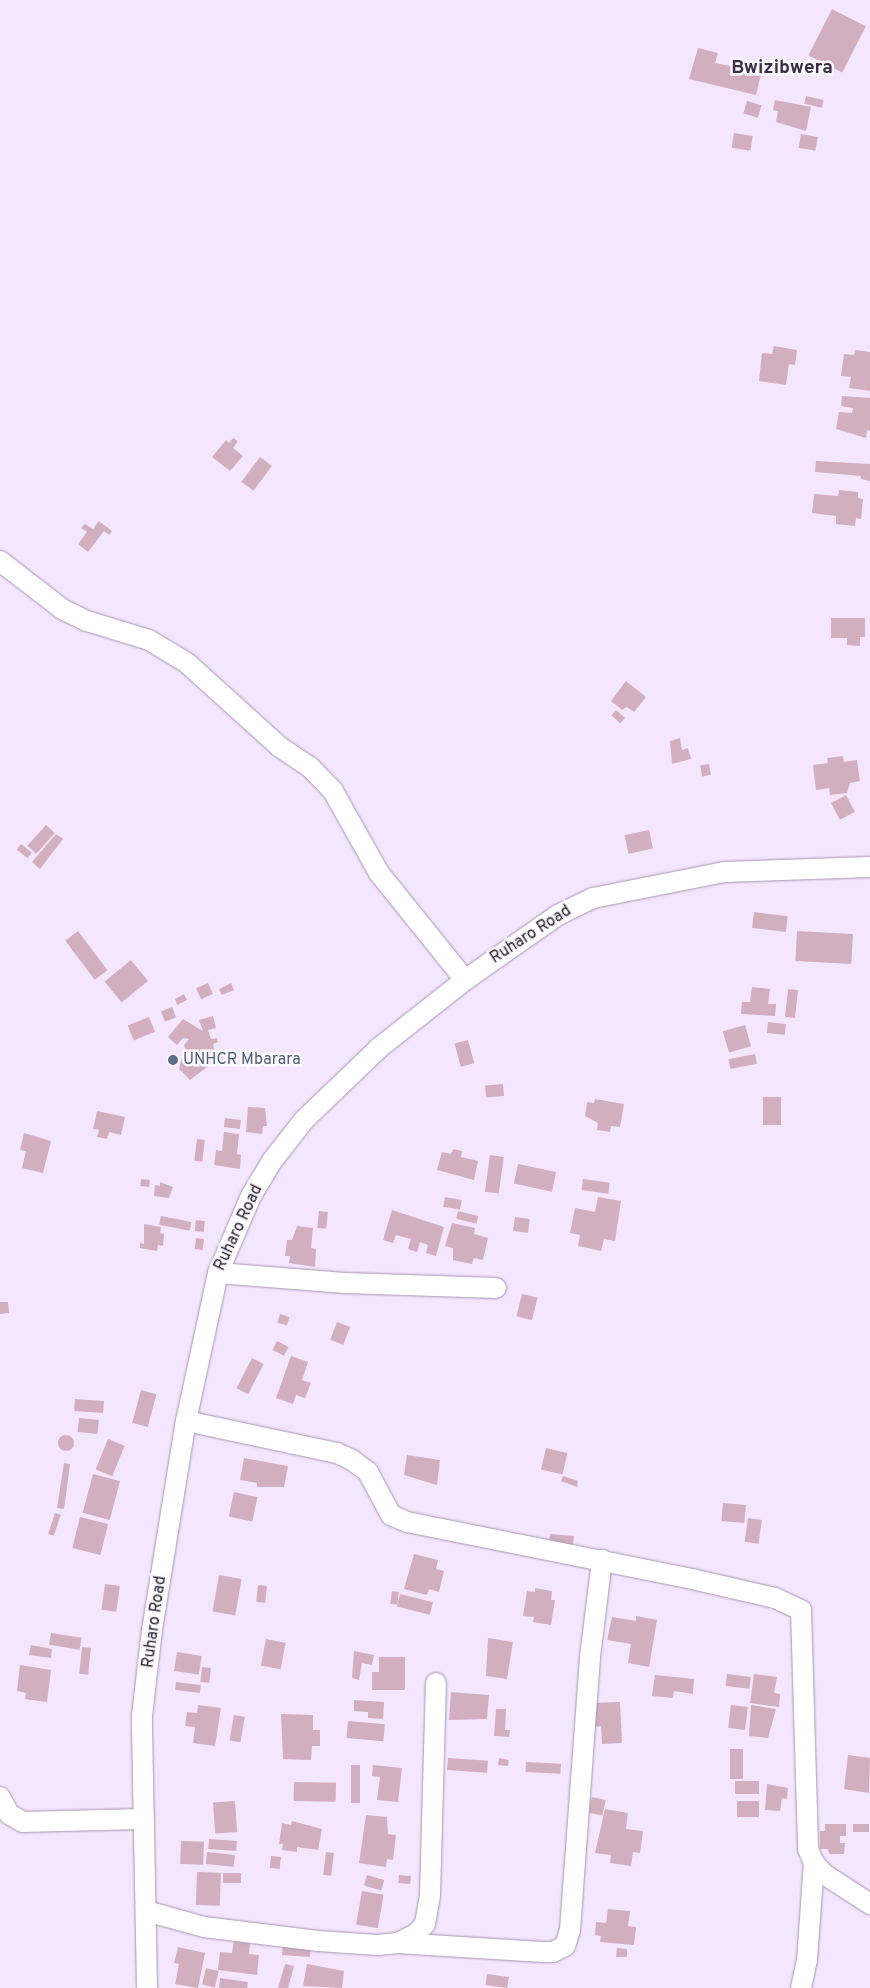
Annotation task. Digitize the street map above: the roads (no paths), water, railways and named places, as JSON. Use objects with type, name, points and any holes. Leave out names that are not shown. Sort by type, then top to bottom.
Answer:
[{"type":"street","points":[[0,561],[62,609],[87,621],[149,640],[188,663],[280,747],[310,767],[333,791],[379,873],[464,980]]},
{"type":"street","name":"Ruharo Road","points":[[147,1988],[142,1819],[143,1706],[186,1421],[218,1273],[251,1196],[272,1161],[304,1120],[379,1048],[464,980],[526,935],[594,898],[724,872],[870,867]]},
{"type":"street","points":[[218,1273],[344,1283],[496,1288]]},
{"type":"street","points":[[186,1421],[337,1454],[352,1460],[368,1472],[386,1508],[396,1519],[426,1527],[602,1560],[775,1598],[801,1610],[808,1849],[814,1863],[824,1874],[870,1904]]},
{"type":"street","points":[[146,1911],[204,1926],[308,1940],[378,1945],[397,1943],[543,1952],[553,1952],[565,1946],[570,1930],[590,1657],[602,1560]]},
{"type":"street","points":[[397,1943],[416,1934],[425,1924],[430,1895],[436,1683]]},
{"type":"street","points":[[0,1797],[9,1814],[23,1822],[142,1819]]},
{"type":"street","points":[[801,1988],[807,1960],[814,1863]]},
{"type":"place","name":"UNHCR Mbarara","points":[[173,1060]]},
{"type":"district","name":"Bwizibwera","points":[[782,69]]}]
